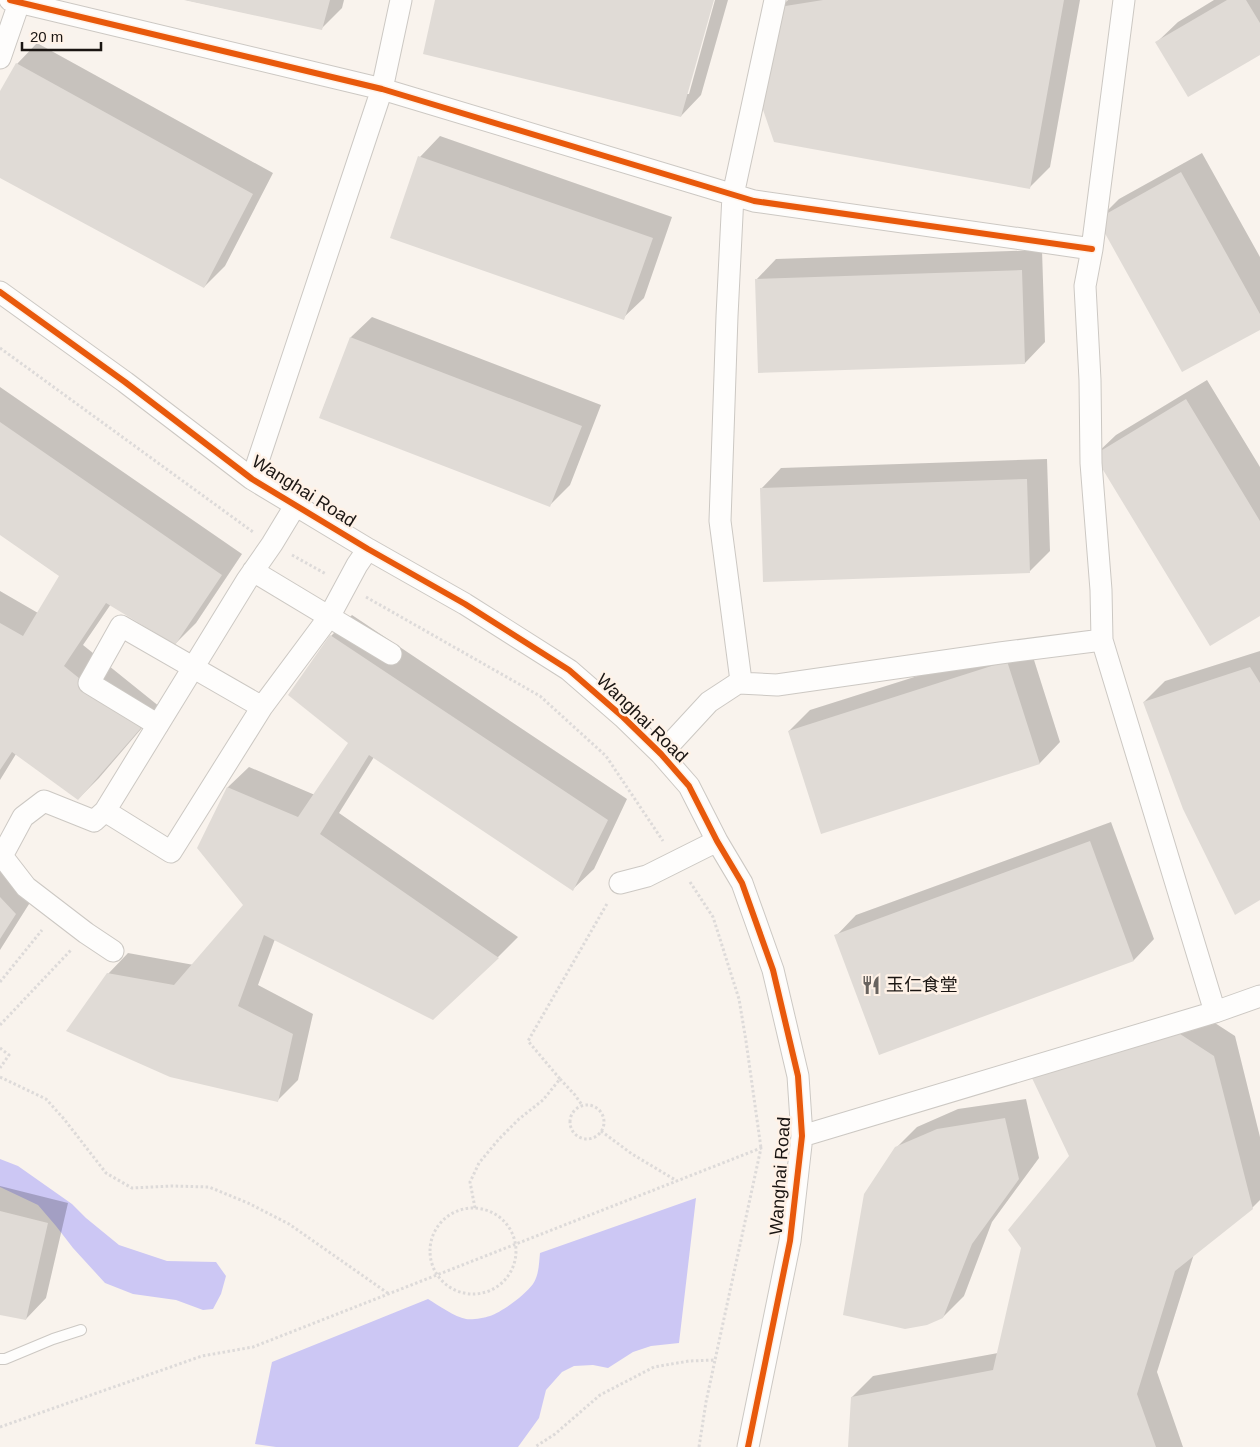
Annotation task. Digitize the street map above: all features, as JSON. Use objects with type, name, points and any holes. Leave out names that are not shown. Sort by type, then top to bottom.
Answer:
[{"type":"street","points":[[252,479],[382,88],[402,0]]},
{"type":"street","points":[[662,754],[709,702],[741,681],[720,521],[733,195],[775,0]]},
{"type":"street","points":[[1124,0],[1092,249],[1084,286],[1090,380],[1091,463],[1102,640],[1215,1012]]},
{"type":"street","points":[[0,58],[16,1],[382,88],[754,201],[1092,249]]},
{"type":"street","name":"Wanghai Road","points":[[0,292],[125,382],[252,479],[368,549],[465,604],[569,670],[662,754],[689,786],[717,842],[742,883],[773,970],[798,1076],[802,1136],[790,1241],[748,1447]]},
{"type":"street","points":[[113,952],[26,886],[2,856],[23,817],[44,801],[94,821],[104,811],[295,506]]},
{"type":"street","points":[[104,811],[171,852],[262,707],[329,617],[368,549]]},
{"type":"street","points":[[253,571],[390,654]]},
{"type":"street","points":[[158,725],[89,683],[121,626],[262,707]]},
{"type":"street","points":[[738,683],[777,685],[1102,640]]},
{"type":"street","points":[[620,884],[647,876],[707,845],[717,842]]},
{"type":"street","points":[[802,1136],[1215,1012],[1260,996]]},
{"type":"lane","points":[[0,1358],[5,1359],[53,1339],[81,1330]]},
{"type":"path","points":[[0,348],[272,544],[540,696],[606,756],[713,917],[739,999],[760,1148],[706,1402],[699,1447]]},
{"type":"path","points":[[582,1105],[528,1041],[620,884]]},
{"type":"path","points":[[0,982],[58,911]]},
{"type":"path","points":[[0,1025],[86,933]]},
{"type":"path","points":[[0,1048],[9,1055],[0,1068]]},
{"type":"path","points":[[0,1077],[46,1099],[106,1173],[132,1188],[191,1186],[209,1187],[217,1190],[289,1224],[389,1294]]},
{"type":"path","points":[[475,1208],[470,1182],[479,1163],[519,1119],[543,1100],[560,1079]]},
{"type":"path","points":[[582,1105],[594,1106],[602,1114],[604,1120],[601,1131],[587,1139],[578,1136],[570,1122],[572,1114],[582,1105]]},
{"type":"path","points":[[601,1131],[632,1154],[678,1181]]},
{"type":"path","points":[[0,1427],[202,1356],[253,1347],[760,1148]]},
{"type":"path","points":[[475,1208],[492,1213],[510,1229],[516,1244],[516,1258],[508,1275],[492,1290],[471,1295],[452,1289],[436,1276],[430,1262],[429,1250],[435,1230],[448,1216],[462,1210],[475,1208]]},
{"type":"path","points":[[535,1447],[555,1434],[600,1395],[654,1367],[689,1361],[715,1360]]},
{"type":"shaded area","points":[[0,1159],[18,1166],[72,1204],[119,1245],[167,1261],[216,1262],[226,1276],[221,1294],[213,1309],[203,1310],[176,1300],[133,1294],[105,1283],[38,1205],[0,1187]]},
{"type":"shaded area","points":[[696,1198],[679,1343],[651,1346],[633,1352],[608,1368],[593,1365],[574,1366],[562,1372],[546,1390],[539,1418],[518,1447],[276,1447],[255,1444],[272,1362],[428,1299],[462,1318],[471,1319],[490,1316],[513,1303],[533,1284],[538,1273],[540,1253]]},
{"type":"building","points":[[184,0],[330,0],[322,30]]},
{"type":"building","points":[[435,0],[714,0],[681,117],[423,54]]},
{"type":"building","points":[[823,0],[1064,0],[1030,189],[774,142],[759,98],[779,7]]},
{"type":"building","points":[[1227,0],[1246,0],[1260,23],[1260,55],[1188,97],[1155,42]]},
{"type":"building","points":[[16,63],[253,194],[204,288],[0,178],[0,91]]},
{"type":"building","points":[[418,156],[653,238],[624,320],[390,238]]},
{"type":"building","points":[[1181,172],[1260,314],[1260,330],[1182,372],[1097,219]]},
{"type":"building","points":[[1022,270],[1025,364],[758,373],[755,279]]},
{"type":"building","points":[[350,337],[582,426],[550,507],[319,418]]},
{"type":"building","points":[[1186,399],[1260,521],[1260,616],[1210,646],[1094,455]]},
{"type":"building","points":[[0,422],[222,575],[175,645],[106,603],[64,666],[141,728],[78,800],[12,752],[0,770],[0,623],[23,636],[59,576],[0,535]]},
{"type":"building","points":[[1027,479],[1030,573],[763,582],[760,488]]},
{"type":"building","points":[[330,635],[608,820],[573,891],[369,755],[320,834],[499,958],[433,1020],[264,935],[238,1006],[293,1034],[278,1102],[170,1077],[66,1031],[107,973],[174,985],[243,905],[197,848],[227,787],[298,817],[348,743],[288,695]]},
{"type":"building","points":[[1007,661],[1040,764],[821,834],[788,731]]},
{"type":"building","points":[[1250,667],[1260,683],[1260,900],[1235,915],[1183,809],[1143,702]]},
{"type":"building","points":[[1090,841],[1134,961],[879,1055],[834,935]]},
{"type":"building","points":[[0,897],[16,914],[0,939]]},
{"type":"building","points":[[1177,1032],[1214,1056],[1253,1209],[1175,1271],[1137,1394],[1156,1447],[848,1447],[851,1397],[993,1370],[1021,1248],[1008,1230],[1069,1156],[1031,1076]]},
{"type":"building","points":[[1005,1118],[1019,1179],[972,1244],[943,1318],[927,1325],[905,1329],[843,1315],[864,1194],[895,1147],[937,1129]]},
{"type":"building","points":[[0,1211],[48,1223],[26,1320],[0,1315]]},
{"type":"cycle path","points":[[10,0],[382,89],[754,201],[1092,249]]},
{"type":"cycle path","points":[[0,292],[125,382],[252,479],[368,549],[465,604],[569,670],[623,717],[661,754],[689,786],[717,841],[742,883],[773,970],[798,1076],[802,1136],[790,1241],[748,1447]]},
{"type":"place","name":"玉仁食堂","points":[[871,985]]}]
